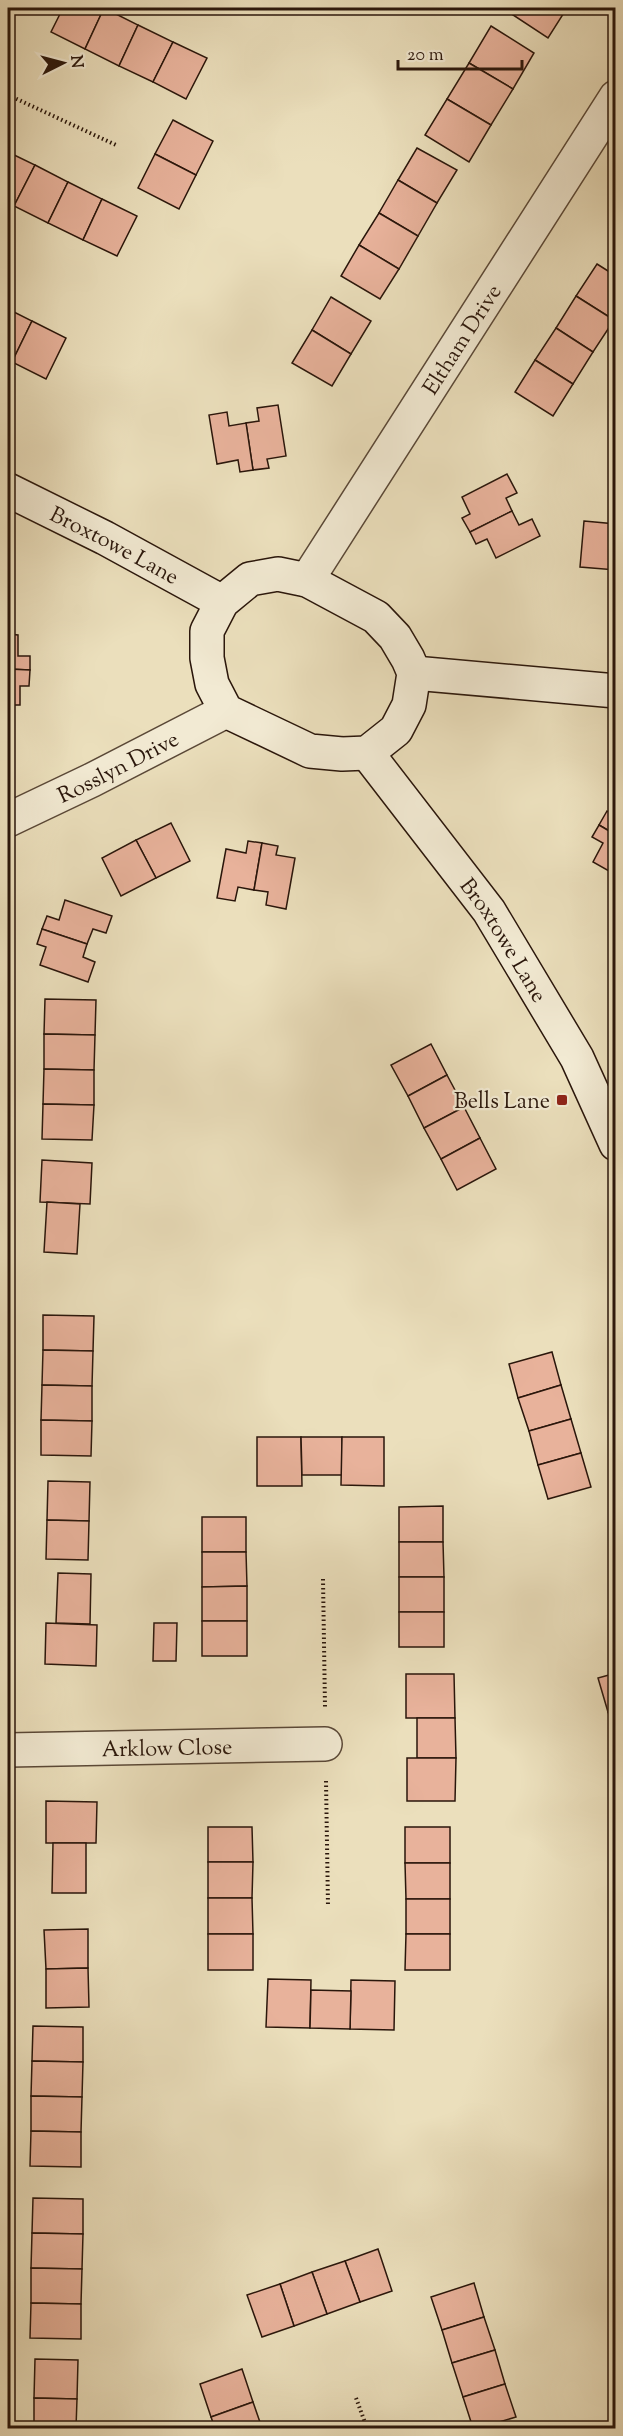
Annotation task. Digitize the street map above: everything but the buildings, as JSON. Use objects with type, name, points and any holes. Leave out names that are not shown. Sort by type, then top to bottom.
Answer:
[{"type":"main road","name":"Eltham Drive","points":[[307,580],[615,97]]},
{"type":"main road","name":"Broxtowe Lane","points":[[8,489],[105,538],[222,602]]},
{"type":"main road","points":[[278,574],[307,580],[376,617],[395,636],[414,673],[409,705],[396,730],[367,753],[342,754],[310,751],[226,711],[212,684],[207,658],[207,631],[222,602],[250,579],[278,574]]},
{"type":"main road","points":[[414,673],[615,691]]},
{"type":"main road","name":"Rosslyn Drive","points":[[8,820],[226,711]]},
{"type":"main road","name":"Broxtowe Lane","points":[[367,753],[489,911],[577,1058],[615,1144]]},
{"type":"main road","name":"Arklow Close","points":[[8,1750],[325,1744]]},
{"type":"path","points":[[8,95],[116,145]]},
{"type":"path","points":[[356,2398],[367,2428]]},
{"type":"place","name":"Bells Lane","points":[[562,1100]]}]
